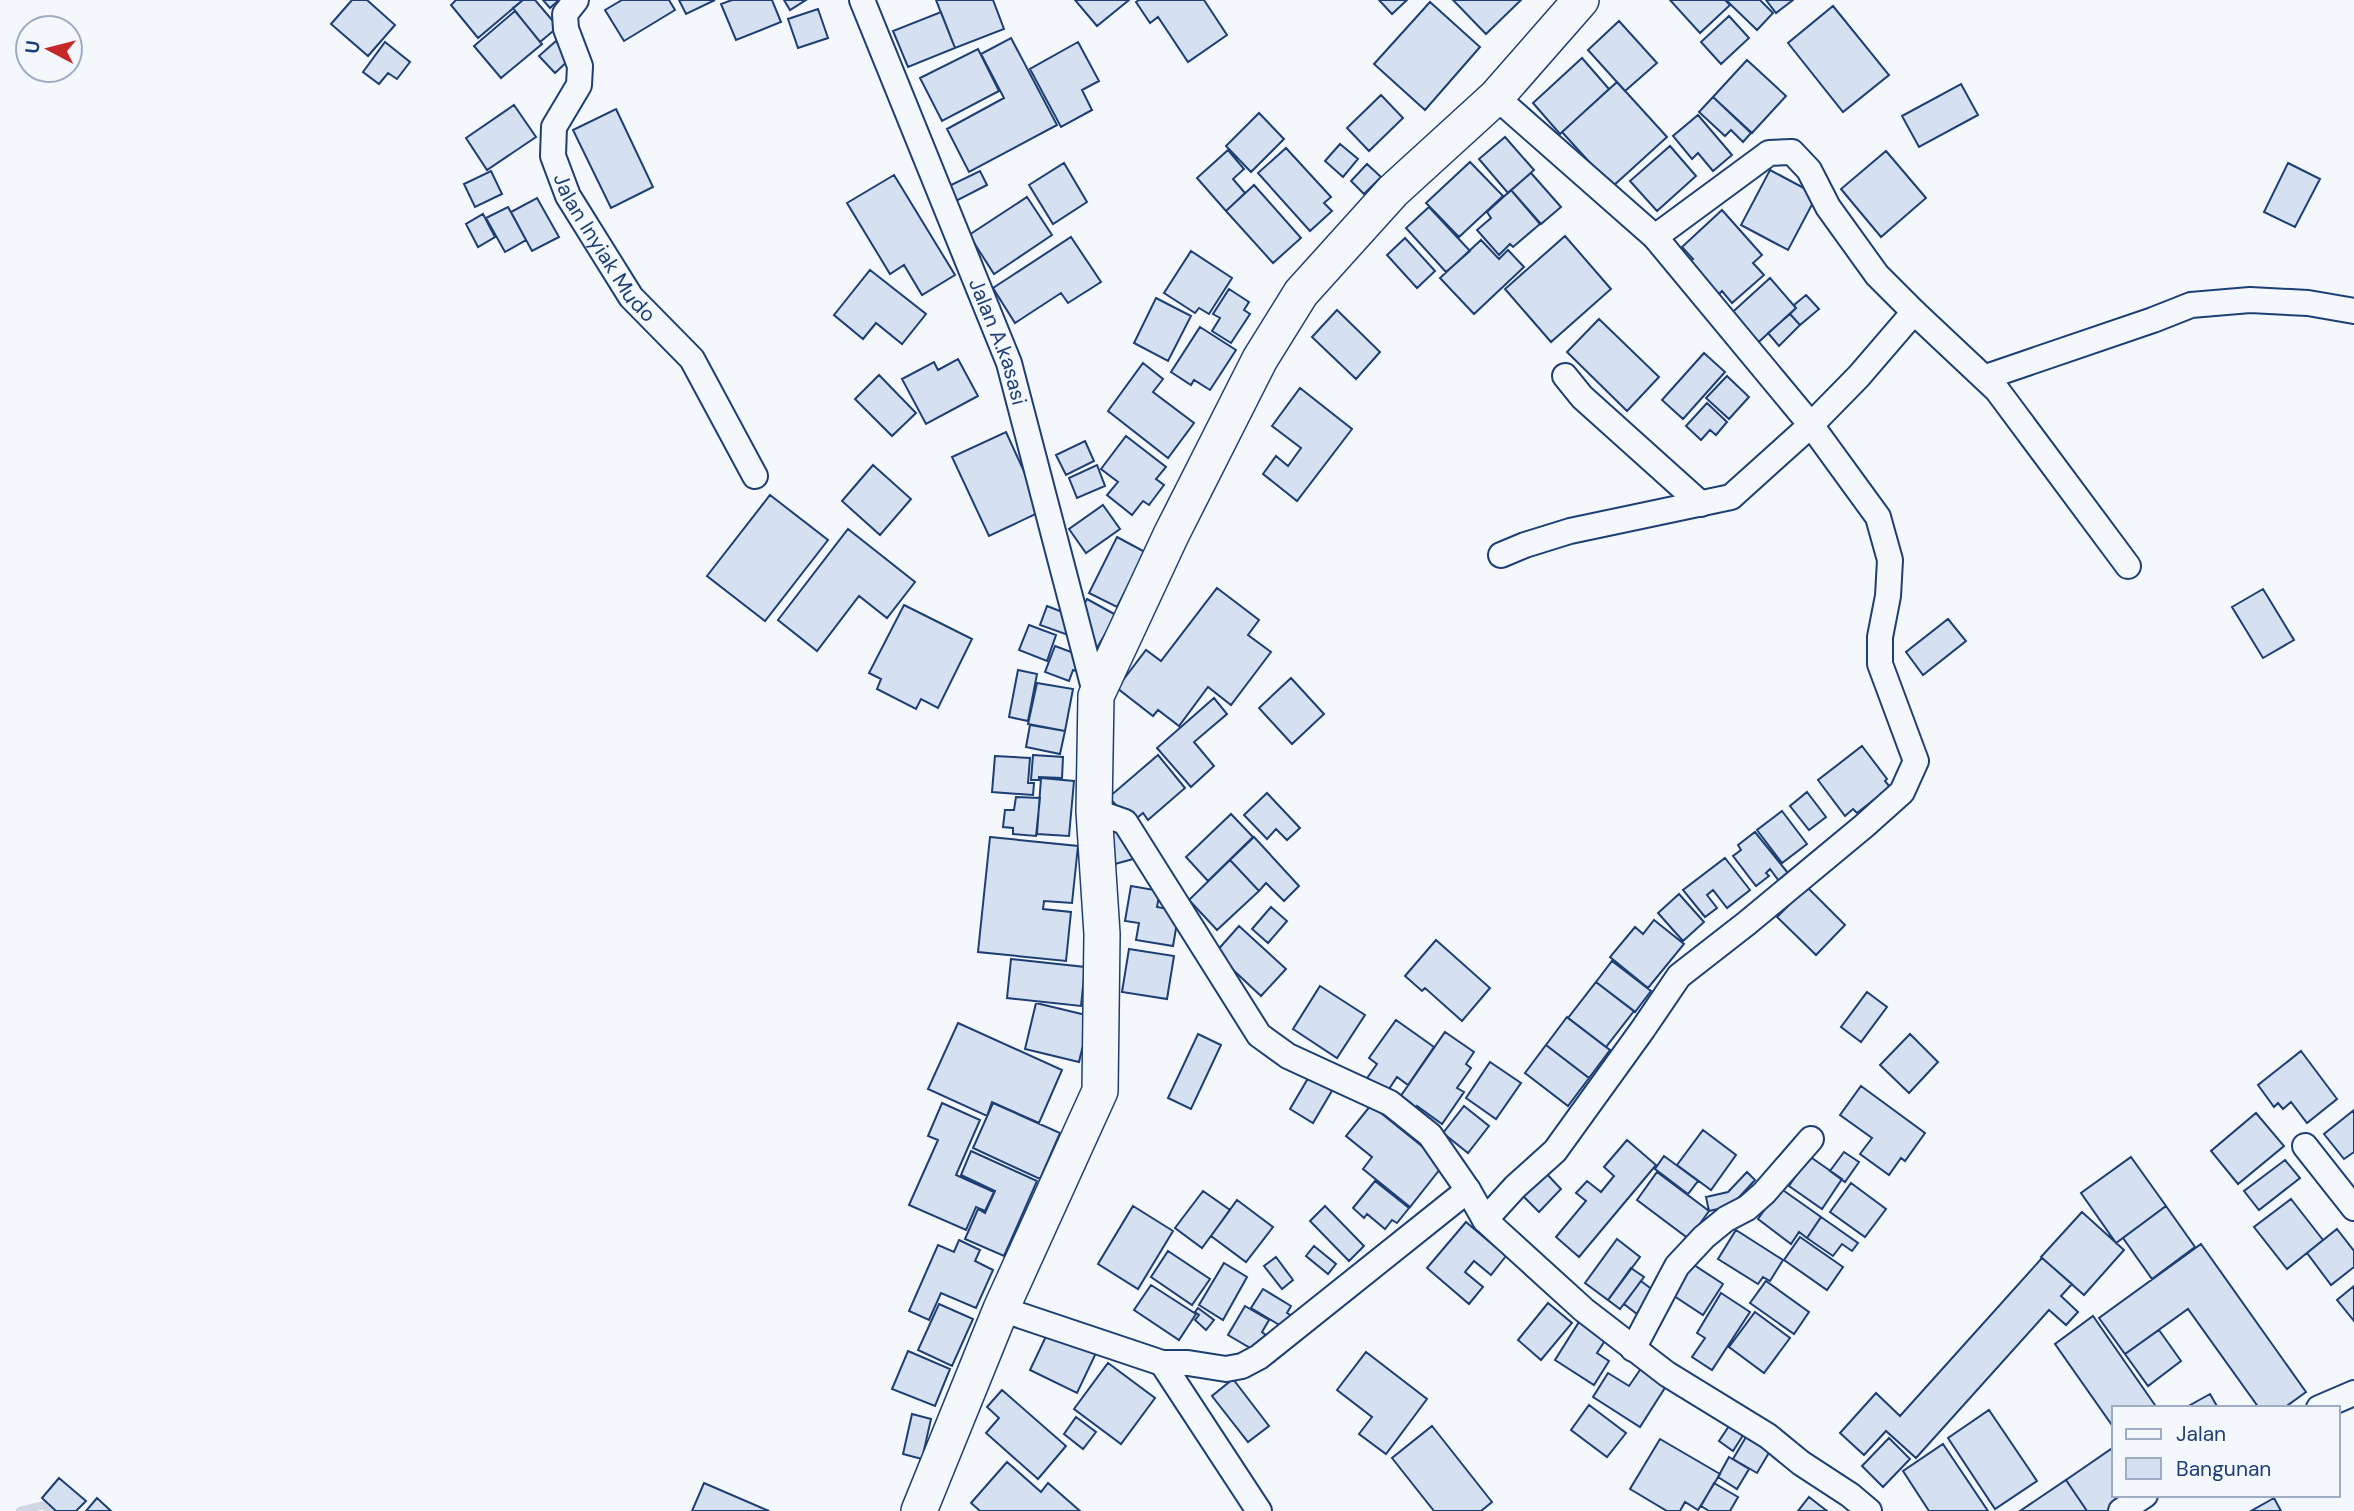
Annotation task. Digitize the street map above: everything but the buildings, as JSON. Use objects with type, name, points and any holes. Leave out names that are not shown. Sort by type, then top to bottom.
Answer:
[{"type":"main road","points":[[919,1511],[1001,1309],[1100,1091],[1102,934],[1094,811],[1096,696],[1183,511],[1260,359],[1301,293],[1393,191],[1496,97],[1581,0]]},
{"type":"street","name":"Jalan Inyiak Mudo","points":[[576,0],[565,14],[566,29],[580,66],[579,85],[554,127],[552,156],[568,196],[631,297],[692,359],[755,476]]},
{"type":"street","name":"Jalan A.kasasi","points":[[862,0],[1009,363],[1096,696]]},
{"type":"street","points":[[1485,1220],[1515,1187],[1555,1151],[1643,1030],[1679,975],[1747,923],[1902,792],[1916,761],[1880,664],[1880,637],[1888,596],[1890,560],[1872,507],[1811,425],[1655,237],[1496,97]]},
{"type":"street","points":[[1655,237],[1769,153],[1792,152],[1809,170],[1828,207],[1877,275],[1998,391],[2128,566]]},
{"type":"street","points":[[1998,391],[2190,305],[2250,300],[2308,303],[2354,311]]},
{"type":"street","points":[[1501,555],[1570,531],[1731,497],[1811,425],[1859,376],[1913,312]]},
{"type":"street","points":[[1565,376],[1582,397],[1701,503]]},
{"type":"street","points":[[1094,811],[1125,822],[1259,1035],[1288,1056],[1390,1102],[1430,1135],[1485,1220],[1584,1310],[1667,1374],[1768,1436],[1869,1511]]},
{"type":"street","points":[[1633,1349],[1677,1266],[1704,1237],[1764,1193],[1811,1139]]},
{"type":"street","points":[[2305,1146],[2354,1208]]},
{"type":"street","points":[[1001,1309],[1161,1363],[1188,1363],[1226,1369],[1242,1366],[1259,1357],[1468,1190]]},
{"type":"street","points":[[1161,1363],[1259,1511]]},
{"type":"street","points":[[2324,1406],[2354,1393]]},
{"type":"street","points":[[2122,1511],[2142,1497]]},
{"type":"waterway","points":[[20,1511],[44,1505],[50,1511]]}]
